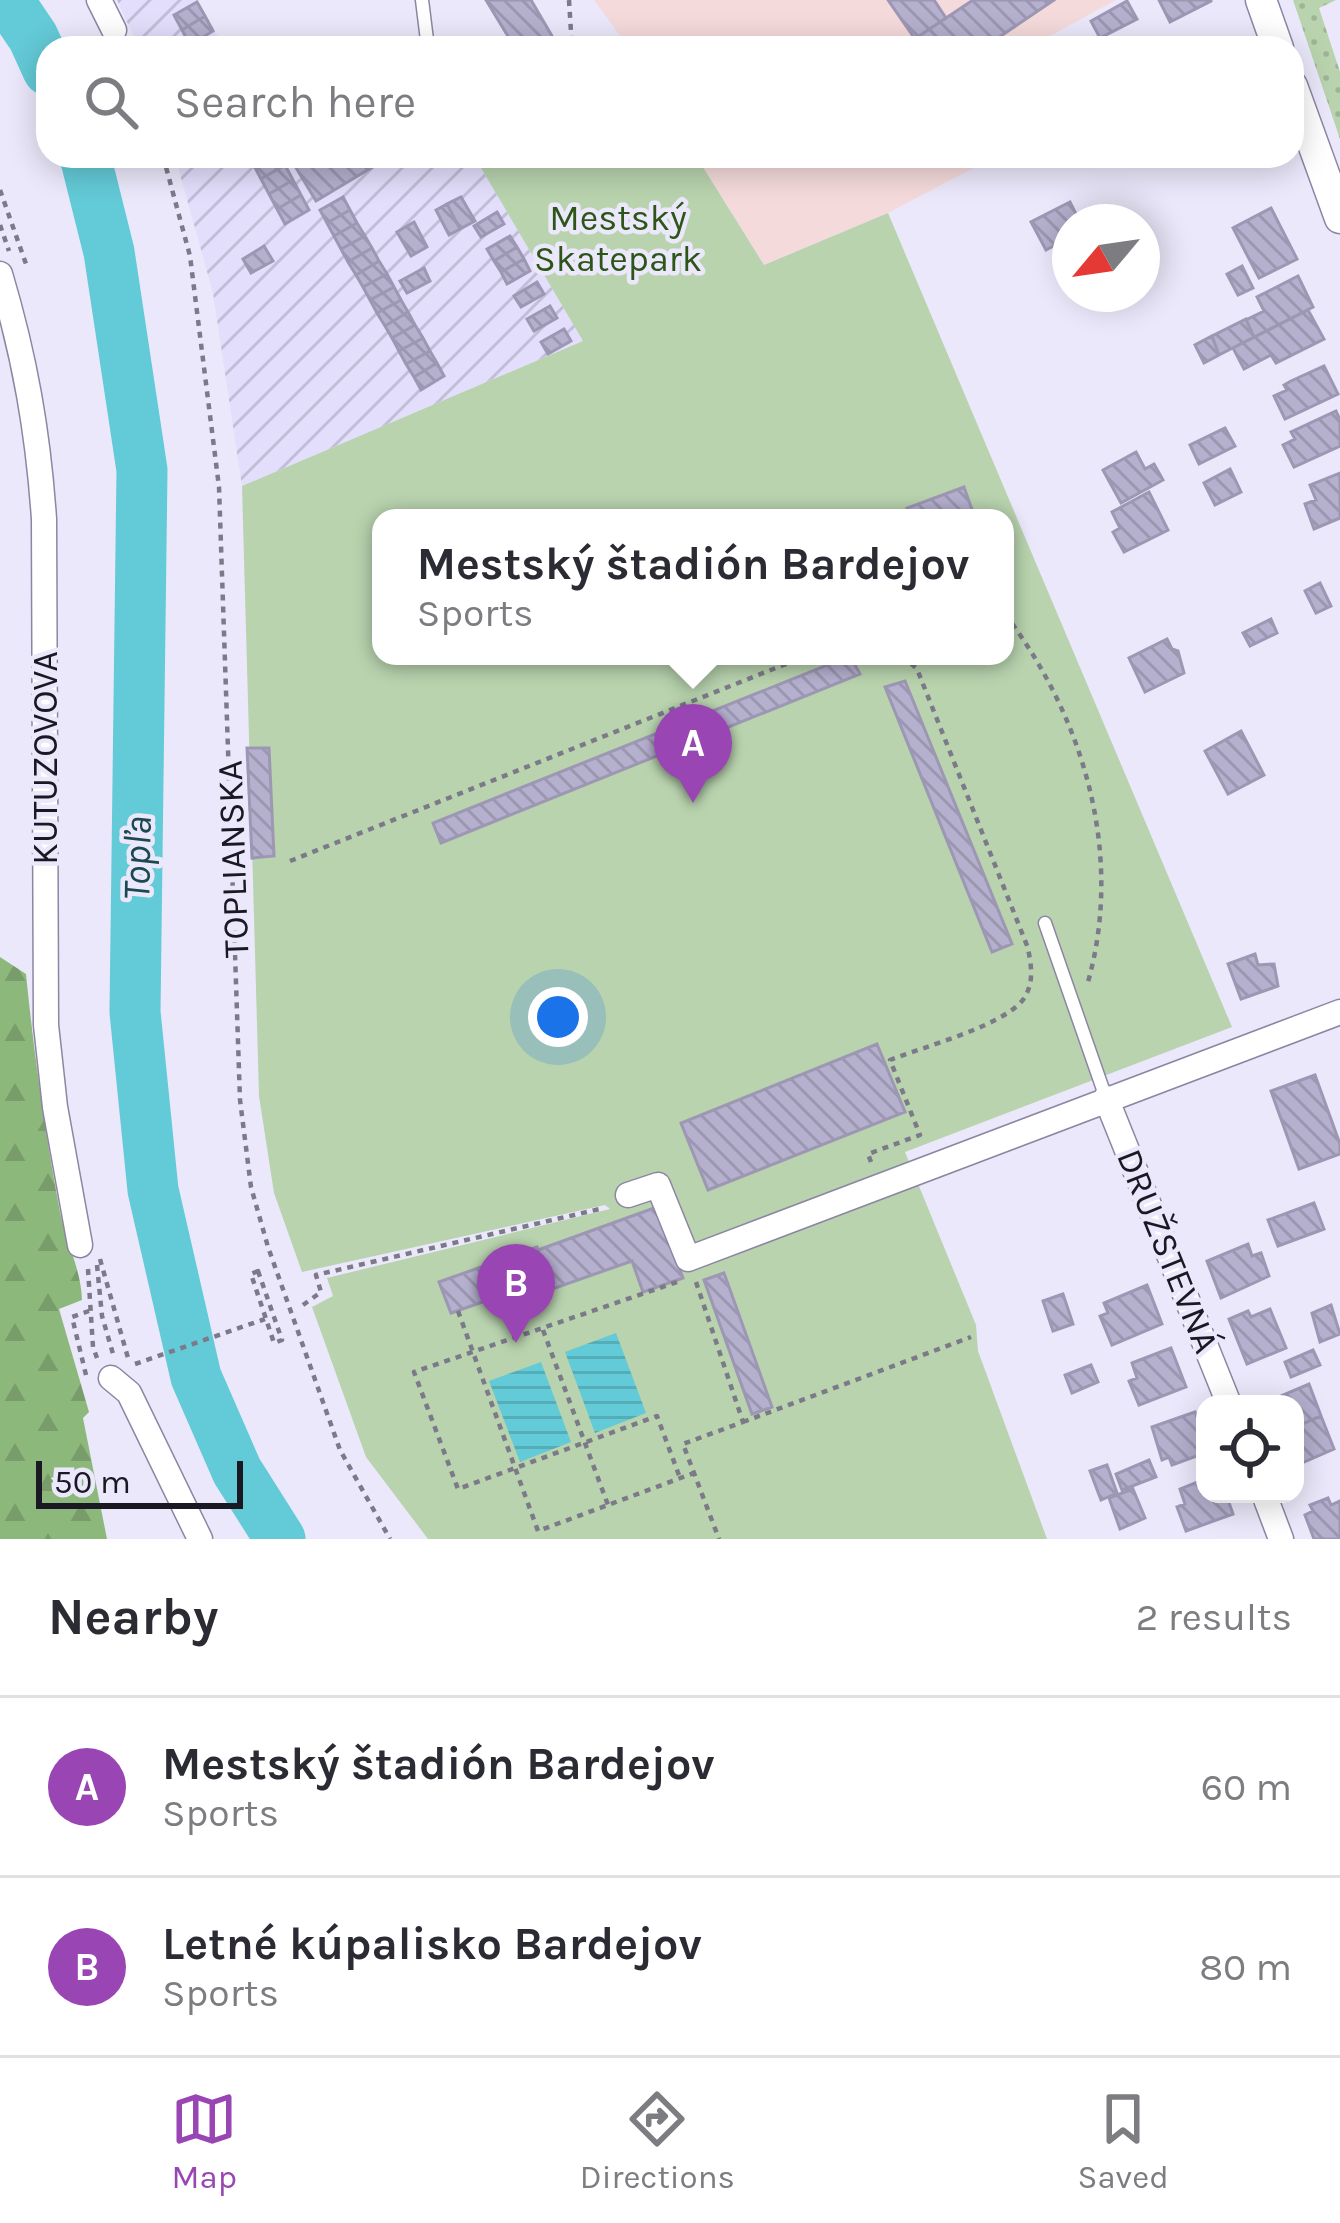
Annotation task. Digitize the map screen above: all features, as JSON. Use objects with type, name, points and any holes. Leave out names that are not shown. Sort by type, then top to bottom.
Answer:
[{"type":"street","points":[[99,0],[114,30]]},
{"type":"street","points":[[1261,0],[1274,36]]},
{"type":"street","points":[[1304,119],[1340,218]]},
{"type":"street","name":"KUTUZOVOVA","points":[[0,274],[32,390],[40,454],[46,1025],[55,1107],[80,1245]]},
{"type":"street","points":[[628,1195],[658,1185],[688,1259],[1340,1012]]},
{"type":"street","name":"DRUŽSTEVNÁ","points":[[1106,1098],[1225,1395]]},
{"type":"street","points":[[118,1371],[200,1539]]},
{"type":"street","points":[[1267,1503],[1281,1539]]},
{"type":"lane","points":[[422,0],[426,36]]},
{"type":"lane","points":[[1045,923],[1106,1098]]},
{"type":"path","points":[[569,0],[571,36]]},
{"type":"path","name":"TOPLIANSKA","points":[[166,168],[190,256],[218,487],[240,1100],[250,1187],[340,1450],[390,1539]]},
{"type":"path","points":[[1014,626],[1080,753],[1095,805],[1104,878],[1098,946],[1078,1016]]},
{"type":"path","points":[[290,861],[783,665]]},
{"type":"path","points":[[880,1184],[868,1154],[920,1135],[890,1060],[1007,1015],[1025,999],[1033,974],[1028,948],[912,665]]},
{"type":"path","points":[[303,1305],[321,1292],[316,1275],[614,1206],[628,1195]]},
{"type":"path","points":[[99,1254],[118,1371],[102,1316],[99,1254]]},
{"type":"path","points":[[259,1271],[274,1315],[282,1340],[274,1343],[251,1274],[259,1271]]},
{"type":"path","points":[[680,1478],[657,1416],[458,1489],[415,1372],[694,1276],[743,1421]]},
{"type":"path","points":[[88,1281],[93,1347],[118,1371]]},
{"type":"path","points":[[89,1311],[72,1317],[85,1375],[118,1371],[265,1319]]},
{"type":"path","points":[[458,1311],[538,1531],[694,1473]]},
{"type":"path","points":[[274,1315],[282,1312]]},
{"type":"path","points":[[542,1328],[608,1505]]},
{"type":"path","points":[[719,1539],[683,1444],[971,1337]]},
{"type":"shaded area","points":[[117,0],[197,0],[218,36],[134,36]]},
{"type":"shaded area","points":[[594,0],[1116,0],[1050,36],[620,36]]},
{"type":"shaded area","points":[[178,168],[296,168],[316,201],[371,168],[481,168],[583,341],[242,486],[213,293]]},
{"type":"shaded area","points":[[703,168],[974,168],[888,213],[764,265]]},
{"type":"green space","points":[[1293,0],[1336,0],[1319,8],[1340,72],[1340,139]]},
{"type":"green space","name":"Mestský Skatepark","points":[[481,168],[703,168],[764,265],[888,213],[1013,509],[372,509],[372,665],[1014,665],[1014,511],[1232,1027],[905,1152],[976,1325],[978,1351],[1047,1539],[428,1539],[366,1457],[312,1307],[333,1296],[327,1278],[610,1209],[605,1205],[302,1272],[274,1193],[259,1096],[242,486],[583,341]]},
{"type":"green space","points":[[0,957],[26,974],[55,1182],[81,1289],[82,1300],[59,1309],[89,1412],[83,1418],[107,1539],[0,1539]]},
{"type":"water","points":[[616,1333],[646,1413],[595,1433],[565,1352]]},
{"type":"water","points":[[541,1362],[571,1442],[520,1462],[489,1381]]},
{"type":"building","points":[[486,0],[531,0],[552,36],[508,36]]},
{"type":"building","points":[[888,0],[934,0],[946,18],[913,36]]},
{"type":"building","points":[[973,0],[1054,0],[1001,36],[919,36]]},
{"type":"building","points":[[1159,0],[1211,0],[1211,1],[1170,22]]},
{"type":"building","points":[[1127,1],[1137,19],[1104,36],[1099,36],[1091,21]]},
{"type":"building","points":[[197,2],[205,16],[182,30],[174,15]]},
{"type":"building","points":[[205,16],[213,31],[185,36],[182,30]]},
{"type":"building","points":[[255,168],[280,168],[261,179]]},
{"type":"building","points":[[287,168],[293,180],[269,194],[261,179]]},
{"type":"building","points":[[296,168],[371,168],[316,201]]},
{"type":"building","points":[[293,180],[301,195],[277,209],[269,194]]},
{"type":"building","points":[[301,195],[309,210],[285,224],[277,209]]},
{"type":"building","points":[[343,197],[350,210],[327,223],[320,210]]},
{"type":"building","points":[[461,197],[475,221],[460,229],[447,204]]},
{"type":"building","points":[[447,204],[460,229],[449,235],[436,210]]},
{"type":"building","points":[[1271,208],[1297,259],[1259,278],[1233,228]]},
{"type":"building","points":[[350,210],[357,223],[334,236],[327,223]]},
{"type":"building","points":[[1052,211],[1052,247],[1046,250],[1031,222]]},
{"type":"building","points":[[497,212],[504,224],[481,237],[474,226]]},
{"type":"building","points":[[414,222],[427,247],[411,256],[397,232]]},
{"type":"building","points":[[357,223],[365,236],[341,249],[334,236]]},
{"type":"building","points":[[365,236],[372,248],[348,262],[341,249]]},
{"type":"building","points":[[510,236],[517,247],[494,261],[487,249]]},
{"type":"building","points":[[264,246],[273,261],[251,273],[243,259]]},
{"type":"building","points":[[517,247],[524,259],[501,272],[494,261]]},
{"type":"building","points":[[372,248],[379,261],[356,275],[348,262]]},
{"type":"building","points":[[524,259],[530,271],[507,284],[501,272]]},
{"type":"building","points":[[379,261],[387,274],[363,287],[356,275]]},
{"type":"building","points":[[1242,266],[1253,288],[1238,295],[1227,274]]},
{"type":"building","points":[[424,268],[430,281],[407,293],[400,281]]},
{"type":"building","points":[[387,274],[394,287],[370,300],[363,287]]},
{"type":"building","points":[[1298,276],[1313,307],[1254,337],[1246,320],[1264,311],[1257,297]]},
{"type":"building","points":[[537,282],[544,294],[521,307],[514,296]]},
{"type":"building","points":[[394,287],[401,300],[377,313],[370,300]]},
{"type":"building","points":[[401,300],[408,312],[385,326],[377,313]]},
{"type":"building","points":[[550,306],[557,318],[534,331],[527,319]]},
{"type":"building","points":[[1308,310],[1324,339],[1276,363],[1271,355],[1244,369],[1233,348]]},
{"type":"building","points":[[408,312],[415,325],[392,338],[385,326]]},
{"type":"building","points":[[1246,319],[1254,337],[1219,355],[1212,336]]},
{"type":"building","points":[[415,325],[423,338],[399,351],[392,338]]},
{"type":"building","points":[[564,329],[571,341],[548,354],[541,342]]},
{"type":"building","points":[[1212,336],[1219,355],[1204,363],[1195,345]]},
{"type":"building","points":[[423,338],[430,351],[406,364],[399,351]]},
{"type":"building","points":[[430,351],[437,363],[414,377],[406,364]]},
{"type":"building","points":[[437,363],[444,376],[421,390],[414,377]]},
{"type":"building","points":[[1324,366],[1338,394],[1285,419],[1274,396],[1287,390],[1284,385]]},
{"type":"building","points":[[1336,411],[1340,446],[1294,467],[1283,445],[1295,439],[1291,432]]},
{"type":"building","points":[[1225,428],[1235,446],[1199,464],[1190,445]]},
{"type":"building","points":[[1136,452],[1145,469],[1154,464],[1163,480],[1121,503],[1103,470]]},
{"type":"building","points":[[1230,469],[1241,492],[1215,505],[1204,483]]},
{"type":"building","points":[[1340,473],[1340,518],[1314,529],[1305,504],[1316,500],[1310,485]]},
{"type":"building","points":[[964,487],[972,509],[907,509]]},
{"type":"building","points":[[1149,492],[1168,530],[1124,552],[1113,532],[1120,528],[1112,512]]},
{"type":"building","points":[[1320,583],[1331,606],[1316,613],[1305,591]]},
{"type":"building","points":[[1271,619],[1277,633],[1250,646],[1243,633]]},
{"type":"building","points":[[1167,639],[1178,651],[1184,673],[1145,692],[1129,658]]},
{"type":"building","points":[[828,665],[855,665],[860,674],[441,843],[433,823]]},
{"type":"building","points":[[905,681],[1012,944],[992,952],[885,687]]},
{"type":"building","points":[[1241,731],[1264,775],[1228,794],[1205,751]]},
{"type":"building","points":[[247,748],[269,748],[274,856],[252,858]]},
{"type":"building","points":[[1255,954],[1258,965],[1274,964],[1278,986],[1241,999],[1228,964]]},
{"type":"building","points":[[877,1044],[905,1112],[708,1190],[681,1123]]},
{"type":"building","points":[[1315,1075],[1340,1154],[1299,1169],[1271,1091]]},
{"type":"building","points":[[1314,1203],[1324,1229],[1278,1246],[1268,1220]]},
{"type":"building","points":[[657,1207],[683,1278],[643,1292],[632,1261],[552,1289],[538,1250]]},
{"type":"building","points":[[1248,1244],[1252,1256],[1261,1253],[1269,1276],[1221,1298],[1207,1261]]},
{"type":"building","points":[[537,1247],[548,1279],[451,1313],[439,1282]]},
{"type":"building","points":[[724,1273],[772,1407],[752,1414],[704,1280]]},
{"type":"building","points":[[1147,1285],[1162,1324],[1112,1345],[1100,1316],[1108,1313],[1104,1303]]},
{"type":"building","points":[[1063,1294],[1073,1324],[1053,1331],[1043,1301]]},
{"type":"building","points":[[1331,1305],[1340,1334],[1320,1342],[1312,1313]]},
{"type":"building","points":[[1270,1309],[1286,1348],[1247,1364],[1229,1319]]},
{"type":"building","points":[[1171,1348],[1186,1387],[1139,1405],[1129,1381],[1137,1378],[1132,1363]]},
{"type":"building","points":[[1313,1350],[1320,1365],[1291,1377],[1285,1362]]},
{"type":"building","points":[[1091,1365],[1098,1382],[1072,1393],[1065,1375]]},
{"type":"building","points":[[1309,1384],[1321,1416],[1304,1423],[1304,1395],[1283,1395]]},
{"type":"building","points":[[1195,1412],[1196,1456],[1172,1465],[1169,1457],[1162,1460],[1152,1427]]},
{"type":"building","points":[[1321,1416],[1334,1449],[1304,1462],[1304,1423]]},
{"type":"building","points":[[1149,1460],[1156,1477],[1122,1490],[1116,1474]]},
{"type":"building","points":[[1107,1465],[1117,1493],[1101,1500],[1090,1471]]},
{"type":"building","points":[[1196,1483],[1196,1503],[1229,1503],[1233,1514],[1186,1531],[1177,1507],[1185,1504],[1180,1489]]},
{"type":"building","points":[[1133,1489],[1145,1518],[1120,1529],[1109,1498]]},
{"type":"building","points":[[1328,1498],[1331,1505],[1340,1501],[1340,1539],[1314,1539],[1305,1515],[1313,1511],[1310,1505]]},
{"type":"waterway","name":"Topľa","points":[[8,0],[36,44]]},
{"type":"waterway","name":"Topľa","points":[[88,168],[109,252],[142,470],[135,1012],[153,1190],[196,1377],[237,1471],[280,1539]]},
{"type":"place","name":"Mestský štadión Bardejov","points":[[693,803]]},
{"type":"place","name":"Letné kúpalisko Bardejov","points":[[516,1343]]}]
